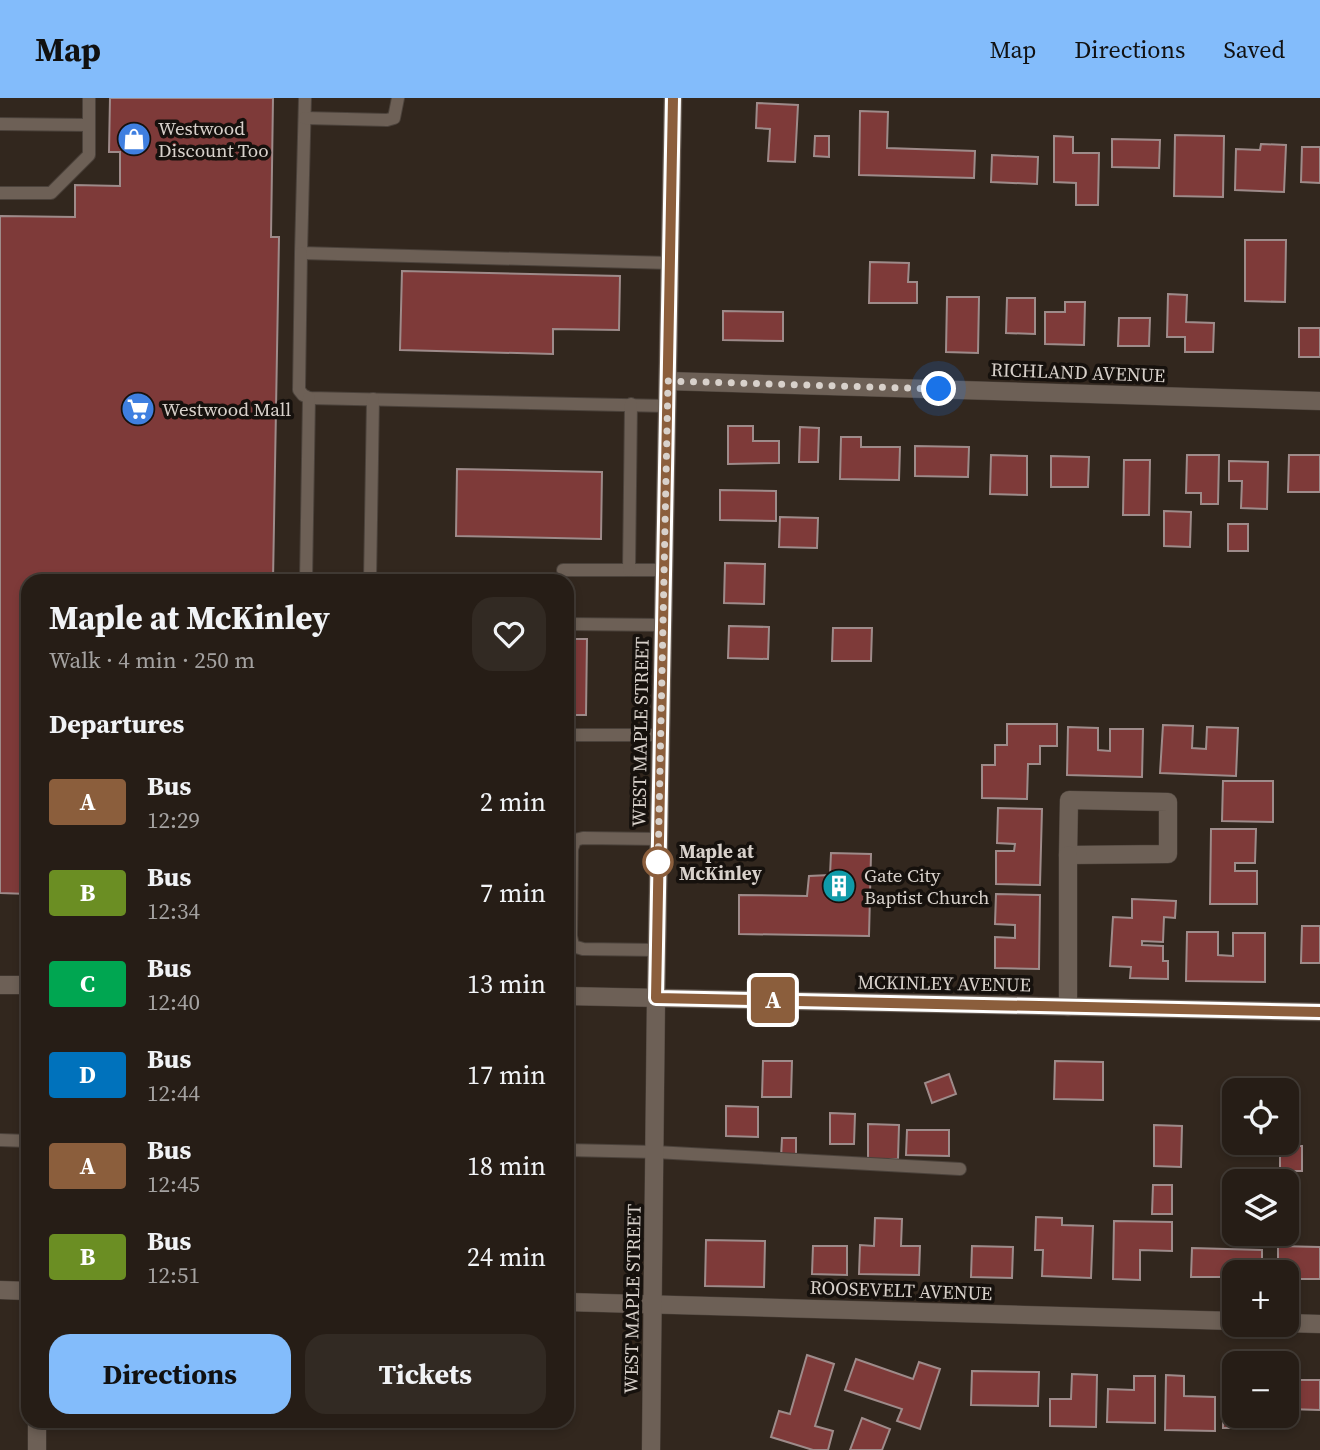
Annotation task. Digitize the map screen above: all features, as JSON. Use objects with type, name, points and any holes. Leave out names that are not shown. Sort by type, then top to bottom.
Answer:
[{"type":"street","name":"WEST MAPLE STREET","points":[[651,1450],[656,998],[673,98]]},
{"type":"street","name":"RICHLAND AVENUE","points":[[668,381],[1320,401]]},
{"type":"street","points":[[1068,855],[1168,854],[1168,802],[1069,800],[1068,855],[1068,1007]]},
{"type":"street","points":[[0,985],[21,985]]},
{"type":"street","name":"MCKINLEY AVENUE","points":[[574,996],[1320,1012]]},
{"type":"street","points":[[0,1290],[21,1291]]},
{"type":"street","name":"ROOSEVELT AVENUE","points":[[574,1302],[1222,1321]]},
{"type":"street","points":[[1299,1323],[1320,1324]]},
{"type":"street","points":[[37,1428],[37,1450]]},
{"type":"lane","points":[[0,192],[51,193],[89,155],[89,98]]},
{"type":"lane","points":[[305,98],[299,390],[303,396],[667,406]]},
{"type":"lane","points":[[305,118],[387,120],[394,118],[398,98]]},
{"type":"lane","points":[[0,124],[89,125]]},
{"type":"lane","points":[[301,253],[670,263]]},
{"type":"lane","points":[[306,574],[309,398]]},
{"type":"lane","points":[[370,574],[373,400]]},
{"type":"lane","points":[[629,570],[631,404]]},
{"type":"lane","points":[[563,570],[664,570]]},
{"type":"lane","points":[[574,624],[663,625]]},
{"type":"lane","points":[[574,735],[661,736]]},
{"type":"lane","points":[[574,843],[575,840],[583,838],[659,839]]},
{"type":"lane","points":[[574,946],[583,949],[657,950]]},
{"type":"lane","points":[[0,1140],[21,1141]]},
{"type":"lane","points":[[574,1150],[655,1152],[960,1169]]},
{"type":"building","name":"Westwood Mall","points":[[110,98],[273,98],[271,237],[279,237],[273,574],[21,574],[21,894],[0,893],[0,216],[75,217],[75,185],[120,186],[120,152],[109,152]]},
{"type":"building","points":[[757,103],[798,105],[795,162],[768,161],[770,129],[756,128]]},
{"type":"building","points":[[860,111],[888,112],[887,148],[975,151],[974,178],[859,175]]},
{"type":"building","points":[[1175,135],[1224,136],[1223,197],[1174,196]]},
{"type":"building","points":[[815,136],[829,136],[829,157],[814,156]]},
{"type":"building","points":[[1054,136],[1073,137],[1073,153],[1099,153],[1098,205],[1076,205],[1076,183],[1054,182]]},
{"type":"building","points":[[1112,139],[1160,140],[1159,168],[1112,167]]},
{"type":"building","points":[[1261,144],[1286,145],[1284,192],[1235,190],[1236,149],[1260,150]]},
{"type":"building","points":[[1302,147],[1320,147],[1320,183],[1301,182]]},
{"type":"building","points":[[992,155],[1038,157],[1037,184],[991,182]]},
{"type":"building","points":[[1245,240],[1286,240],[1285,302],[1245,301]]},
{"type":"building","points":[[870,262],[909,263],[908,282],[917,282],[917,303],[869,303]]},
{"type":"building","points":[[402,271],[620,276],[619,330],[553,329],[553,354],[400,350]]},
{"type":"building","points":[[1168,294],[1187,295],[1186,322],[1214,323],[1213,352],[1185,352],[1185,337],[1167,337]]},
{"type":"building","points":[[947,297],[979,297],[978,353],[946,352]]},
{"type":"building","points":[[1007,298],[1035,298],[1035,334],[1006,333]]},
{"type":"building","points":[[1065,302],[1085,302],[1084,345],[1045,344],[1045,312],[1065,312]]},
{"type":"building","points":[[723,311],[783,312],[783,341],[723,340]]},
{"type":"building","points":[[1119,318],[1150,318],[1149,346],[1118,346]]},
{"type":"building","points":[[1299,328],[1320,328],[1320,357],[1299,357]]},
{"type":"building","points":[[728,426],[753,426],[753,441],[779,441],[779,463],[728,464]]},
{"type":"building","points":[[800,427],[819,428],[818,462],[799,462]]},
{"type":"building","points":[[841,437],[861,437],[861,447],[900,447],[899,480],[840,479]]},
{"type":"building","points":[[915,446],[969,447],[968,477],[915,476]]},
{"type":"building","points":[[991,455],[1027,456],[1027,495],[990,494]]},
{"type":"building","points":[[1187,455],[1219,455],[1218,504],[1201,504],[1201,493],[1186,493]]},
{"type":"building","points":[[1289,455],[1320,455],[1320,492],[1288,492]]},
{"type":"building","points":[[1051,456],[1089,457],[1088,487],[1051,487]]},
{"type":"building","points":[[1124,460],[1150,460],[1149,515],[1123,515]]},
{"type":"building","points":[[1229,461],[1268,462],[1267,509],[1241,508],[1242,481],[1229,481]]},
{"type":"building","points":[[457,469],[602,472],[601,539],[456,536]]},
{"type":"building","points":[[720,490],[776,491],[776,521],[720,520]]},
{"type":"building","points":[[1164,511],[1191,512],[1190,547],[1164,546]]},
{"type":"building","points":[[780,517],[818,518],[817,548],[779,547]]},
{"type":"building","points":[[1228,524],[1248,524],[1248,551],[1228,551]]},
{"type":"building","points":[[725,563],[765,564],[764,604],[724,603]]},
{"type":"building","points":[[729,626],[769,627],[768,659],[728,658]]},
{"type":"building","points":[[833,628],[872,628],[871,661],[832,661]]},
{"type":"building","points":[[574,639],[587,639],[586,715],[574,715]]},
{"type":"building","points":[[1007,724],[1057,724],[1057,746],[1040,746],[1040,764],[1028,764],[1027,799],[982,798],[982,765],[995,765],[995,745],[1007,745]]},
{"type":"building","points":[[1163,725],[1193,726],[1192,748],[1206,749],[1207,727],[1238,728],[1236,776],[1160,773]]},
{"type":"building","points":[[1068,727],[1098,728],[1098,750],[1110,751],[1110,729],[1143,729],[1142,777],[1067,775]]},
{"type":"building","points":[[1223,781],[1273,781],[1273,822],[1222,821]]},
{"type":"building","points":[[998,808],[1042,809],[1040,885],[996,884],[996,851],[1014,851],[1015,844],[997,843]]},
{"type":"building","points":[[1211,829],[1256,829],[1255,863],[1235,863],[1235,871],[1257,871],[1257,904],[1210,904]]},
{"type":"building","name":"Gate City Baptist Church","points":[[831,853],[871,854],[869,936],[739,934],[739,895],[807,896],[809,876],[830,875]]},
{"type":"building","points":[[996,894],[1040,895],[1039,969],[995,968],[995,937],[1015,938],[1015,925],[995,924]]},
{"type":"building","points":[[1132,899],[1176,901],[1175,918],[1164,917],[1163,942],[1142,941],[1142,945],[1163,946],[1163,961],[1168,961],[1168,979],[1130,978],[1131,967],[1110,966],[1113,917],[1132,918]]},
{"type":"building","points":[[1302,926],[1320,926],[1320,963],[1301,963]]},
{"type":"building","points":[[1187,932],[1218,932],[1218,955],[1233,956],[1233,933],[1265,933],[1265,982],[1186,981]]},
{"type":"building","points":[[763,1061],[792,1061],[791,1097],[762,1097]]},
{"type":"building","points":[[1055,1061],[1103,1062],[1103,1100],[1054,1099]]},
{"type":"building","points":[[949,1074],[956,1094],[932,1103],[925,1083]]},
{"type":"building","points":[[726,1106],[758,1107],[758,1137],[726,1136]]},
{"type":"building","points":[[830,1113],[855,1114],[854,1144],[830,1144]]},
{"type":"building","points":[[868,1124],[899,1125],[898,1159],[868,1159]]},
{"type":"building","points":[[1154,1125],[1182,1126],[1181,1167],[1154,1166]]},
{"type":"building","points":[[907,1130],[949,1130],[949,1156],[906,1155]]},
{"type":"building","points":[[782,1138],[796,1138],[796,1158],[781,1158]]},
{"type":"building","points":[[1299,1146],[1302,1146],[1302,1171],[1280,1169],[1280,1155],[1299,1155]]},
{"type":"building","points":[[1153,1185],[1172,1185],[1172,1214],[1152,1214]]},
{"type":"building","points":[[1036,1217],[1062,1218],[1062,1225],[1093,1226],[1091,1278],[1042,1276],[1043,1250],[1035,1250]]},
{"type":"building","points":[[875,1218],[902,1219],[901,1246],[920,1246],[919,1275],[859,1274],[860,1245],[874,1246]]},
{"type":"building","points":[[1114,1221],[1172,1222],[1172,1251],[1140,1250],[1140,1280],[1113,1279]]},
{"type":"building","points":[[706,1240],[765,1241],[764,1287],[705,1286]]},
{"type":"building","points":[[813,1246],[847,1246],[847,1275],[812,1274]]},
{"type":"building","points":[[972,1246],[1013,1247],[1012,1278],[971,1277]]},
{"type":"building","points":[[1278,1246],[1320,1247],[1320,1279],[1299,1279],[1299,1260],[1278,1260]]},
{"type":"building","points":[[1192,1248],[1262,1250],[1262,1260],[1222,1260],[1222,1277],[1191,1277]]},
{"type":"building","points":[[807,1355],[834,1364],[815,1426],[833,1431],[828,1450],[813,1450],[771,1437],[779,1411],[790,1414]]},
{"type":"building","points":[[856,1359],[913,1379],[919,1362],[940,1369],[920,1429],[897,1421],[902,1409],[845,1390]]},
{"type":"building","points":[[972,1371],[1039,1372],[1038,1406],[971,1405]]},
{"type":"building","points":[[1072,1374],[1097,1375],[1096,1427],[1050,1426],[1050,1399],[1071,1399]]},
{"type":"building","points":[[1166,1375],[1184,1376],[1184,1396],[1215,1397],[1215,1431],[1165,1430]]},
{"type":"building","points":[[1134,1376],[1155,1376],[1155,1423],[1107,1422],[1108,1389],[1134,1390]]},
{"type":"building","points":[[1299,1380],[1320,1380],[1320,1410],[1299,1409]]},
{"type":"building","points":[[862,1418],[890,1429],[882,1450],[850,1450]]},
{"type":"bus line","name":"A","points":[[673,98],[656,998],[1320,1012]]},
{"type":"place","name":"Westwood Discount Too","points":[[134,139]]},
{"type":"place","name":"Westwood Mall","points":[[138,409]]},
{"type":"place","name":"Maple at McKinley","points":[[658,862]]},
{"type":"place","name":"Gate City Baptist Church","points":[[839,886]]},
{"type":"route","points":[[658,862],[658,867],[668,381],[939,389]]}]
